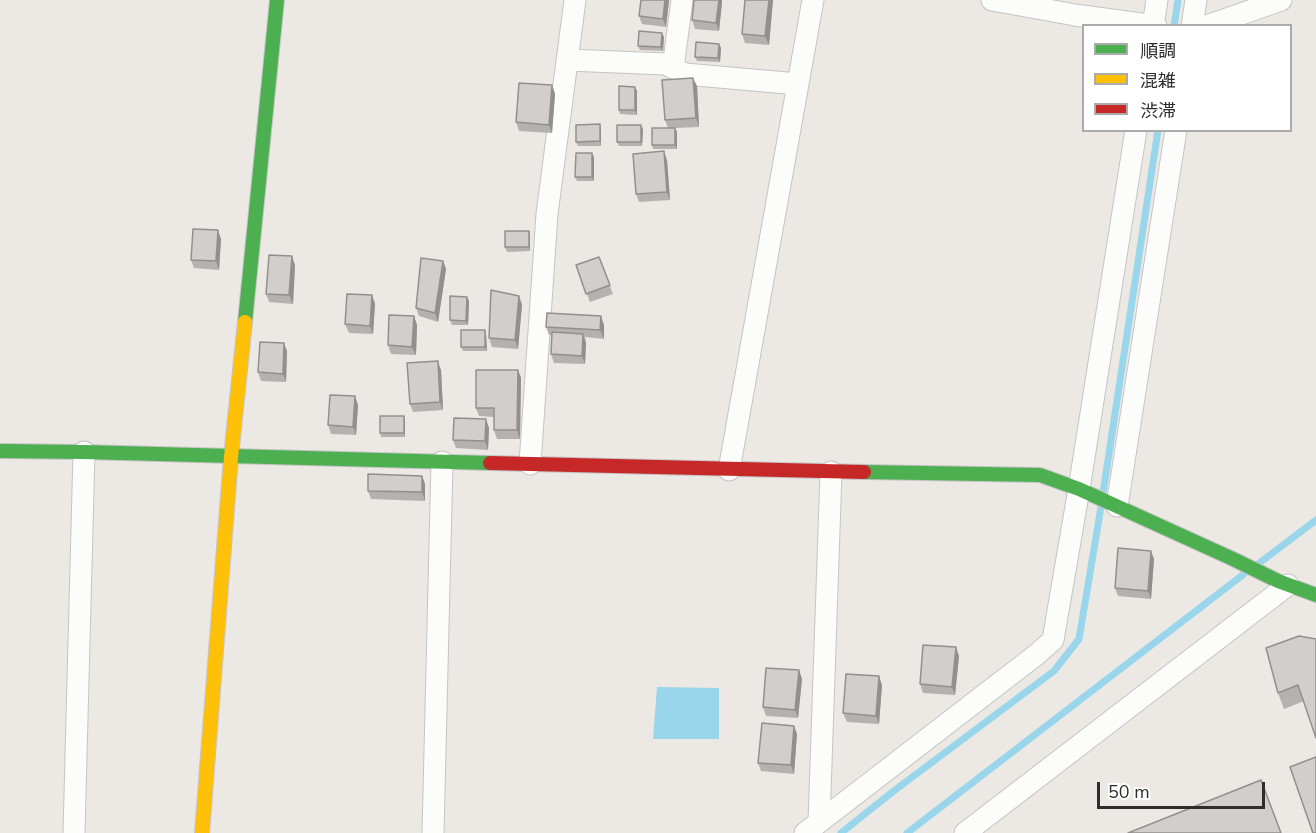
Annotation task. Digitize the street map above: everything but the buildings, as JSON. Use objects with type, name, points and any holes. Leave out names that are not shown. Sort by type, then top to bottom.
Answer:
[{"type":"street","points":[[202,833],[231,457],[277,0]]},
{"type":"street","points":[[530,464],[548,214],[575,0]]},
{"type":"street","points":[[673,68],[682,0]]},
{"type":"street","points":[[729,470],[813,0]]},
{"type":"street","points":[[992,0],[1075,15],[1146,24]]},
{"type":"street","points":[[1154,24],[1157,0]]},
{"type":"street","points":[[1192,24],[1196,0]]},
{"type":"street","points":[[1213,24],[1281,0]]},
{"type":"street","points":[[567,60],[666,64],[685,74],[798,84]]},
{"type":"street","points":[[812,827],[1053,640],[1136,132]]},
{"type":"street","points":[[1117,506],[1176,132]]},
{"type":"street","points":[[0,451],[729,470],[1040,475],[1079,489],[1283,583],[1316,595]]},
{"type":"street","points":[[74,833],[84,452]]},
{"type":"street","points":[[433,833],[442,462]]},
{"type":"street","points":[[812,827],[831,472]]},
{"type":"street","points":[[964,833],[1283,583]]},
{"type":"water","points":[[657,687],[719,688],[719,739],[653,739]]},
{"type":"waterway","points":[[1174,24],[1178,0]]},
{"type":"waterway","points":[[1103,493],[1158,132]]},
{"type":"waterway","points":[[841,833],[1054,671],[1079,639],[1101,507]]},
{"type":"waterway","points":[[1258,564],[1316,520]]},
{"type":"waterway","points":[[907,833],[1244,574]]},
{"type":"traffic: fast","points":[[245,322],[277,0]]},
{"type":"traffic: fast","points":[[0,451],[490,463]]},
{"type":"traffic: fast","points":[[864,472],[1040,475],[1079,489],[1278,581],[1316,595]]},
{"type":"traffic: slow","points":[[202,833],[231,457],[245,322]]},
{"type":"traffic: jam","points":[[490,463],[864,472]]}]
